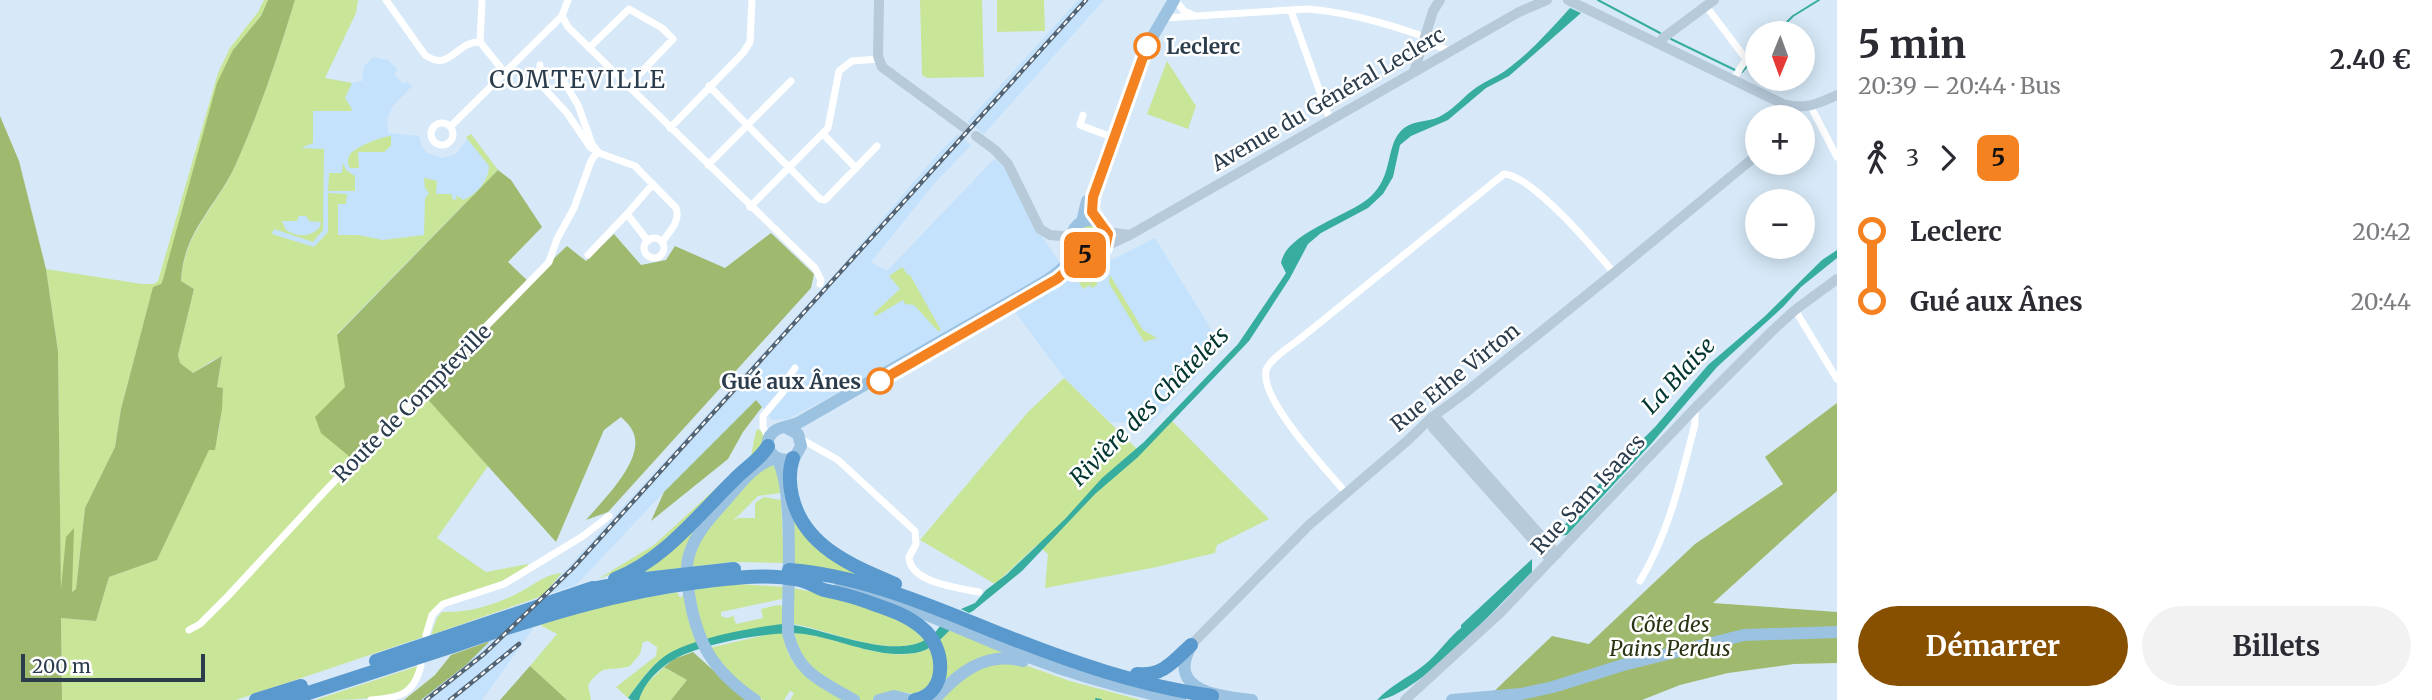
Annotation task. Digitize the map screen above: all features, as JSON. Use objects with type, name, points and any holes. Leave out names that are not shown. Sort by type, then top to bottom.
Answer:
[{"type":"highway","points":[[257,700],[500,620],[629,573],[658,554],[745,468],[772,450]]},
{"type":"highway","points":[[795,457],[790,472],[792,496],[801,521],[815,539],[846,562],[943,606],[948,613]]},
{"type":"highway","points":[[587,590],[702,577],[741,578],[775,573],[832,576],[878,587],[1107,678],[1212,696]]},
{"type":"highway","points":[[802,576],[901,615],[929,634],[939,652],[940,669],[935,686],[925,697],[915,700]]},
{"type":"highway","points":[[287,700],[570,607],[674,580]]},
{"type":"highway","points":[[1107,678],[1116,670],[1154,675],[1191,645]]},
{"type":"highway","points":[[300,700],[352,679]]},
{"type":"main road","points":[[879,0],[879,60],[887,72],[965,128]]},
{"type":"main road","points":[[854,700],[819,680],[803,667],[795,654],[788,627],[788,523],[783,474],[772,450],[774,432],[1050,278],[1072,256],[1075,229],[1082,222],[1091,186],[1144,41],[1169,0]]},
{"type":"main road","points":[[1130,235],[1107,232],[1097,221],[1091,204],[1142,57],[1162,18],[1175,0]]},
{"type":"main road","points":[[1414,72],[1435,7],[1440,0]]},
{"type":"main road","name":"Avenue du Général Leclerc","points":[[1106,246],[1130,235],[1527,8],[1547,0]]},
{"type":"main road","points":[[1571,1],[1786,105]]},
{"type":"main road","points":[[1660,44],[1663,38],[1710,3]]},
{"type":"main road","points":[[1815,106],[1837,95]]},
{"type":"main road","points":[[976,135],[1008,164],[1040,229],[1050,235],[1074,241],[1086,254]]},
{"type":"main road","name":"Rue Ethe Virton","points":[[1191,645],[1308,526],[1346,493],[1745,166]]},
{"type":"main road","points":[[1082,222],[1097,221]]},
{"type":"main road","points":[[800,439],[805,428],[818,416],[1049,284],[1086,254],[1098,254],[1106,246],[1107,232]]},
{"type":"main road","name":"Rue Sam Isaacs","points":[[1405,700],[1502,612],[1695,408],[1795,310],[1837,279]]},
{"type":"main road","points":[[1434,422],[1554,557]]},
{"type":"main road","points":[[772,450],[785,461],[795,457],[801,449],[800,439],[795,431],[784,428]]},
{"type":"main road","points":[[755,700],[717,668],[700,641],[691,609],[687,567],[691,548],[703,527],[772,450]]},
{"type":"main road","points":[[802,576],[885,599],[1030,657],[1180,700]]},
{"type":"main road","points":[[1452,700],[1521,694],[1553,687],[1623,665],[1744,635],[1837,632]]},
{"type":"main road","points":[[1191,645],[1184,662],[1185,675],[1191,682],[1212,696],[1251,700]]},
{"type":"main road","points":[[1522,700],[1558,693],[1683,649]]},
{"type":"main road","points":[[934,700],[970,667],[996,658],[1017,659],[1100,685],[1107,678]]},
{"type":"main road","points":[[879,700],[894,696],[910,700]]},
{"type":"street","points":[[386,0],[425,55],[433,61],[446,61],[470,42],[480,42]]},
{"type":"street","points":[[482,0],[480,42],[505,73]]},
{"type":"street","points":[[451,126],[562,16],[568,0]]},
{"type":"street","points":[[670,128],[743,53],[750,42],[752,0]]},
{"type":"street","points":[[1175,0],[1184,10],[1197,16]]},
{"type":"street","points":[[1710,3],[1746,59],[1733,80]]},
{"type":"street","points":[[589,48],[629,9],[662,28],[673,39],[628,86]]},
{"type":"street","points":[[1291,11],[1330,120]]},
{"type":"street","points":[[1162,18],[1331,11],[1367,17],[1450,51]]},
{"type":"street","points":[[562,16],[568,27],[589,48],[815,268],[820,284]]},
{"type":"street","points":[[750,207],[823,134],[830,121],[839,71],[852,61],[879,60]]},
{"type":"street","points":[[540,65],[539,78],[543,87],[567,113],[585,141],[599,153],[631,164],[678,212],[677,220],[662,242],[663,252],[654,258],[648,255],[645,251],[648,241]]},
{"type":"street","points":[[564,70],[564,82],[578,105],[592,144],[599,153]]},
{"type":"street","points":[[708,165],[791,81]]},
{"type":"street","points":[[709,86],[820,199],[825,200],[877,146]]},
{"type":"street","points":[[1083,115],[1080,125],[1109,136]]},
{"type":"street","points":[[1815,124],[1837,157]]},
{"type":"street","points":[[823,134],[856,168]]},
{"type":"street","name":"Route de Compteville","points":[[189,630],[200,624],[228,596],[327,489],[547,265],[574,208],[591,161],[599,153]]},
{"type":"street","points":[[1346,493],[1279,412],[1266,382],[1269,364],[1320,322],[1504,174],[1518,178],[1554,208],[1614,273]]},
{"type":"street","points":[[588,255],[653,184]]},
{"type":"street","points":[[627,214],[648,241]]},
{"type":"street","points":[[648,241],[654,239],[662,242]]},
{"type":"street","points":[[1795,310],[1837,379]]},
{"type":"street","points":[[772,450],[762,424],[764,413],[783,392],[795,368]]},
{"type":"street","points":[[1640,581],[1657,554],[1667,527],[1695,424],[1695,408]]},
{"type":"street","points":[[762,424],[784,428]]},
{"type":"street","points":[[800,439],[844,465],[915,531],[916,544],[909,557],[912,566],[926,578],[979,592]]},
{"type":"street","points":[[795,457],[809,450],[823,452]]},
{"type":"street","points":[[426,635],[432,615],[443,604],[504,584],[583,536],[609,516]]},
{"type":"street","points":[[371,700],[394,698],[404,693],[415,683],[421,665]]},
{"type":"shaded area","points":[[264,0],[268,0],[261,16],[233,50],[163,279],[161,284],[153,288],[121,409],[115,447],[85,508],[76,589],[61,600],[58,351],[46,269],[142,284],[154,284],[158,281],[218,73],[230,48]]},
{"type":"shaded area","points":[[295,0],[358,0],[356,13],[325,78],[352,83],[345,98],[352,109],[313,111],[313,143],[301,148],[324,149],[323,230],[313,242],[274,229],[272,234],[314,247],[328,232],[328,193],[347,194],[346,204],[338,204],[338,235],[358,235],[383,240],[424,235],[425,199],[429,193],[425,188],[424,178],[437,181],[436,194],[451,194],[453,200],[457,199],[456,195],[463,200],[477,191],[487,177],[489,166],[466,137],[471,134],[498,170],[337,334],[423,393],[488,466],[437,538],[486,572],[528,564],[529,566],[502,581],[443,601],[428,617],[423,637],[236,700],[62,700],[61,618],[96,621],[109,577],[157,560],[209,449],[214,450],[223,389],[217,387],[222,356],[193,373],[180,363],[178,355],[194,289],[181,281],[183,264],[194,234],[227,181],[244,146],[268,84]],"holes":[[[299,216],[306,216],[309,221],[321,222],[320,227],[308,235],[286,230],[282,221],[297,221]]]},
{"type":"shaded area","points":[[920,0],[982,0],[984,77],[927,78],[922,75]]},
{"type":"shaded area","points":[[997,0],[1044,0],[1045,31],[997,32]]},
{"type":"shaded area","points":[[1078,0],[1104,0],[984,134],[967,122]]},
{"type":"shaded area","points":[[1570,8],[1581,13],[1509,76],[1486,88],[1448,120],[1411,136],[1400,145],[1393,177],[1383,194],[1368,208],[1321,233],[1308,244],[1290,278],[1249,341],[1138,457],[1095,494],[1022,571],[973,611],[969,613],[961,609],[975,603],[1065,519],[1102,478],[1144,442],[1238,344],[1286,273],[1281,263],[1285,252],[1305,234],[1369,198],[1383,180],[1394,143],[1404,128],[1439,117],[1477,87],[1505,71],[1531,49]]},
{"type":"shaded area","points":[[374,57],[388,60],[398,70],[394,74],[403,84],[407,81],[412,86],[393,106],[387,119],[388,133],[419,136],[427,153],[442,158],[456,154],[471,134],[498,170],[374,299],[219,430],[290,132],[325,78],[352,83],[362,81],[364,66]]},
{"type":"shaded area","points":[[1167,61],[1196,106],[1188,129],[1147,114]]},
{"type":"shaded area","points":[[958,134],[971,145],[934,184],[871,262],[887,271],[995,158],[1011,176],[1032,221],[1062,266],[1088,272],[1155,238],[1216,337],[1197,376],[1150,424],[1110,422],[1064,378],[1005,298],[897,362],[788,419],[772,420],[756,400],[576,585],[542,596],[834,275]]},
{"type":"shaded area","points":[[391,136],[391,146],[384,152],[358,152],[359,168],[350,168],[348,159],[356,149]]},
{"type":"shaded area","points":[[343,163],[346,170],[355,176],[355,191],[328,191],[329,173],[342,173]]},
{"type":"shaded area","points":[[1091,225],[1100,229],[1104,238],[1100,247],[1091,251],[1082,247],[1078,238],[1082,229]]},
{"type":"shaded area","points":[[1837,250],[1837,258],[1801,287],[1717,367],[1652,443],[1567,535],[1555,536],[1708,365],[1764,317],[1822,260]]},
{"type":"shaded area","points":[[1095,263],[1097,285],[1083,289],[1074,274]]},
{"type":"shaded area","points":[[902,267],[910,275],[941,330],[938,331],[914,305],[905,304],[903,300],[876,316],[873,314],[900,289],[889,276]]},
{"type":"shaded area","points":[[1110,275],[1143,330],[1157,338],[1144,342],[1109,283]]},
{"type":"shaded area","points":[[1064,378],[1137,449],[1149,444],[1172,421],[1269,519],[1217,545],[1215,553],[1045,588],[1048,554],[1037,545],[995,584],[920,540],[1028,412]]},
{"type":"shaded area","points":[[758,429],[764,433],[763,448],[687,523],[645,556],[598,579],[654,545],[751,456]]},
{"type":"shaded area","points":[[777,465],[781,493],[758,496],[733,521],[738,518],[755,518],[755,503],[764,497],[781,500],[784,563],[731,562],[690,567],[700,539],[762,467]]},
{"type":"shaded area","points":[[723,494],[683,568],[635,573]]},
{"type":"shaded area","points":[[790,498],[796,516],[867,577],[791,564]]},
{"type":"shaded area","points":[[1532,559],[1532,572],[1435,667],[1394,695],[1377,700],[1430,660],[1461,625]]},
{"type":"shaded area","points":[[562,573],[542,596],[431,635],[442,612],[463,611],[494,604],[546,577]]},
{"type":"shaded area","points":[[737,584],[785,587],[782,599],[721,612],[721,616],[726,618],[733,615],[736,624],[763,618],[761,609],[777,605],[784,606],[783,624],[705,641],[693,590]]},
{"type":"shaded area","points":[[793,588],[842,598],[904,621],[926,641],[910,645],[877,645],[794,624]]},
{"type":"shaded area","points":[[677,592],[680,598],[685,593],[698,643],[658,663],[628,698],[616,687],[656,656],[657,647],[648,641],[643,642],[640,654],[630,666],[603,670],[594,678],[588,685],[591,700],[567,700],[530,666],[557,634],[540,625],[589,608]]},
{"type":"shaded area","points":[[783,624],[889,646],[909,645],[926,639],[940,626],[950,630],[925,650],[901,654],[873,651],[804,634],[775,634],[737,640],[700,649],[673,660],[652,677],[639,700],[628,698],[654,665],[676,650],[722,635]]},
{"type":"shaded area","points":[[535,626],[482,700],[421,700],[490,641]]},
{"type":"shaded area","points":[[950,630],[1008,653],[994,655],[931,696],[939,641]]},
{"type":"shaded area","points":[[783,633],[786,647],[797,667],[814,681],[847,700],[790,700],[794,693],[790,691],[784,700],[763,700],[736,679],[709,648]]},
{"type":"shaded area","points":[[795,633],[881,653],[915,653],[930,648],[936,656],[932,686],[914,694],[897,691],[872,700],[859,700],[810,670],[794,638]]},
{"type":"shaded area","points":[[986,664],[1022,664],[1070,681],[1141,700],[939,700],[966,676]]},
{"type":"shaded area","points":[[418,666],[412,682],[397,693],[361,699],[315,700]]},
{"type":"shaded area","points":[[664,667],[687,680],[671,700],[639,700],[644,686]]},
{"type":"green space","points":[[268,0],[295,0],[252,126],[227,181],[194,234],[183,264],[181,281],[194,289],[178,355],[180,363],[193,373],[222,356],[217,387],[223,388],[222,409],[215,450],[209,450],[157,560],[109,577],[96,621],[61,618],[62,700],[0,700],[0,116],[19,161],[46,269],[58,351],[61,589],[66,537],[74,528],[72,592],[76,589],[85,508],[115,447],[121,409],[153,287],[161,284],[163,279],[217,83],[233,50],[261,16]]},
{"type":"green space","points":[[498,170],[511,180],[542,227],[508,262],[529,282],[567,246],[586,261],[614,234],[641,265],[666,260],[675,246],[725,268],[771,233],[814,274],[811,288],[608,512],[586,520],[621,478],[634,453],[632,430],[621,417],[604,430],[556,542],[423,394],[356,462],[321,433],[315,417],[345,387],[337,335]]},
{"type":"green space","points":[[756,400],[762,407],[743,432],[728,459],[651,521],[664,492]]},
{"type":"green space","name":"Côte des Pains Perdus","points":[[1837,403],[1837,491],[1713,603],[1837,612],[1837,663],[1794,664],[1728,673],[1680,685],[1642,700],[1485,700],[1552,636],[1589,644],[1695,544],[1783,484],[1765,457]]},
{"type":"green space","points":[[490,641],[467,664],[421,700],[404,700],[435,675],[451,655]]},
{"type":"green space","points":[[693,652],[746,700],[671,700],[687,680],[664,667],[674,659]]},
{"type":"green space","points":[[530,666],[567,700],[500,700]]},
{"type":"waterway","points":[[1598,0],[1660,33]]},
{"type":"waterway","points":[[1788,21],[1819,0]]},
{"type":"waterway","points":[[1671,39],[1735,70]]},
{"type":"waterway","points":[[1742,72],[1745,69]]},
{"type":"waterway","points":[[1096,699],[1101,700]]},
{"type":"railway","points":[[426,700],[484,654],[573,568],[1086,0]]},
{"type":"railway","points":[[450,700],[519,644]]},
{"type":"bus line","name":"5","points":[[880,381],[1057,279],[1086,254],[1096,254],[1105,248],[1108,234],[1105,227],[1097,221],[1091,204],[1147,46]]},
{"type":"place","name":"Leclerc","points":[[1147,46]]},
{"type":"place","name":"Gué aux Ânes","points":[[880,381]]},
{"type":"district","name":"COMTEVILLE","points":[[578,79]]},
{"type":"water label","name":"La Blaise","points":[[1678,375]]},
{"type":"water label","name":"Rivière des Châtelets","points":[[1149,406]]}]
